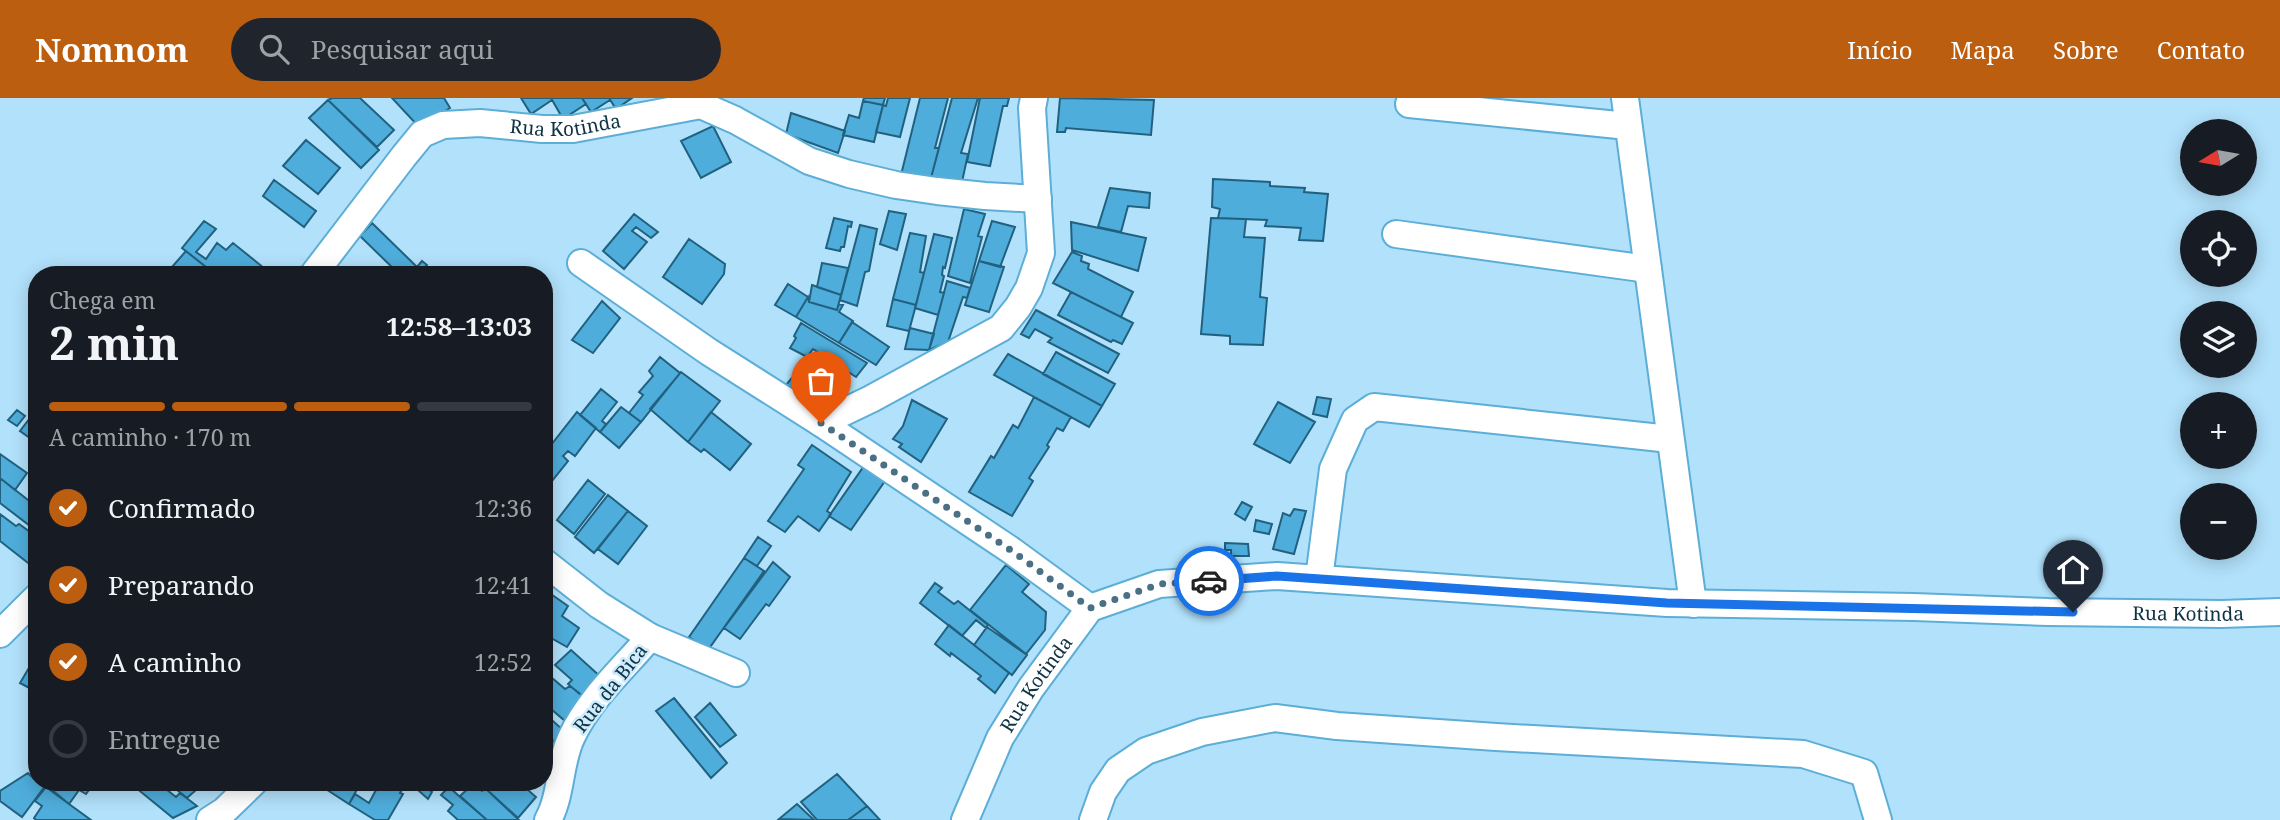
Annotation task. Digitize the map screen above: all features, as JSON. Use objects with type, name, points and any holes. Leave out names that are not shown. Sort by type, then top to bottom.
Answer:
[{"type":"street","points":[[821,423],[871,399],[1001,328],[1018,307],[1029,288],[1041,253],[1032,108],[1034,98]]},
{"type":"street","points":[[1625,98],[1693,604]]},
{"type":"street","name":"Rua Kotinda","points":[[320,266],[422,134],[443,125],[480,123],[573,129],[703,101],[808,161],[849,174],[937,191],[985,197],[1038,199]]},
{"type":"street","points":[[1409,104],[1628,126]]},
{"type":"street","points":[[1396,234],[1648,269]]},
{"type":"street","points":[[581,263],[709,352],[821,423],[1012,551],[1090,608]]},
{"type":"street","points":[[1319,579],[1333,469],[1355,420],[1374,407],[1670,439]]},
{"type":"street","name":"Rua da Bica","points":[[553,569],[599,605],[650,637],[736,673]]},
{"type":"street","name":"Rua Kotinda","points":[[965,820],[1000,738],[1031,688],[1090,608],[1160,584],[1277,576],[1693,604],[2048,612],[2280,612]]},
{"type":"street","points":[[0,634],[28,606]]},
{"type":"street","name":"Rua da Bica","points":[[548,820],[570,738],[579,721],[650,637]]},
{"type":"street","points":[[1093,820],[1103,792],[1118,770],[1146,751],[1202,732],[1275,718],[1337,726],[1802,754],[1864,773],[1878,820]]},
{"type":"street","points":[[210,820],[245,791]]},
{"type":"building","points":[[360,98],[394,130],[377,147],[328,100]]},
{"type":"building","points":[[392,98],[444,98],[450,108],[419,127]]},
{"type":"building","points":[[521,98],[551,98],[552,100],[531,114]]},
{"type":"building","points":[[551,98],[582,98],[586,104],[563,119]]},
{"type":"building","points":[[582,98],[609,98],[610,100],[591,112]]},
{"type":"building","points":[[609,98],[632,98],[616,109]]},
{"type":"building","points":[[864,98],[885,98],[883,105],[863,101]]},
{"type":"building","points":[[888,98],[910,98],[900,137],[876,132],[883,105],[886,106]]},
{"type":"building","points":[[920,98],[948,98],[935,148],[939,148],[931,178],[901,175]]},
{"type":"building","points":[[952,98],[978,98],[961,153],[968,154],[962,182],[931,178]]},
{"type":"building","points":[[980,98],[1009,98],[1007,106],[1003,106],[990,166],[967,162]]},
{"type":"building","points":[[1060,98],[1154,100],[1151,135],[1066,128],[1065,132],[1057,132]]},
{"type":"building","points":[[328,100],[379,150],[361,168],[309,118]]},
{"type":"building","points":[[863,101],[883,105],[874,142],[843,135],[849,115],[859,118]]},
{"type":"building","points":[[791,113],[845,131],[838,153],[786,134]]},
{"type":"building","points":[[713,126],[731,162],[701,178],[681,141]]},
{"type":"building","points":[[306,140],[340,168],[318,194],[283,166]]},
{"type":"building","points":[[1213,179],[1270,182],[1270,186],[1305,188],[1304,192],[1328,194],[1323,241],[1299,240],[1301,228],[1265,226],[1267,220],[1218,218],[1220,209],[1212,207]]},
{"type":"building","points":[[274,180],[316,211],[304,227],[263,196]]},
{"type":"building","points":[[1110,188],[1150,193],[1149,208],[1128,206],[1121,232],[1098,227]]},
{"type":"building","points":[[964,209],[985,214],[978,236],[982,237],[970,283],[948,276]]},
{"type":"building","points":[[889,211],[906,214],[897,250],[880,244]]},
{"type":"building","points":[[634,214],[658,232],[651,238],[636,227],[632,231],[647,242],[624,269],[603,251]]},
{"type":"building","points":[[834,218],[852,222],[851,227],[848,226],[844,247],[841,247],[840,251],[826,248]]},
{"type":"building","points":[[1211,218],[1246,219],[1244,237],[1265,238],[1260,297],[1267,298],[1263,345],[1230,344],[1230,336],[1201,334]]},
{"type":"building","points":[[204,221],[216,229],[196,252],[206,259],[217,243],[226,250],[233,243],[262,266],[205,266],[182,248]]},
{"type":"building","points":[[992,221],[1015,227],[1000,267],[979,261]]},
{"type":"building","points":[[1071,222],[1146,238],[1138,271],[1072,250]]},
{"type":"building","points":[[372,223],[416,266],[391,266],[360,236]]},
{"type":"building","points":[[860,225],[877,229],[869,271],[865,272],[857,306],[840,300]]},
{"type":"building","points":[[910,233],[926,236],[920,272],[924,273],[916,305],[893,299]]},
{"type":"building","points":[[934,234],[952,238],[945,268],[943,267],[940,292],[944,293],[938,315],[915,308]]},
{"type":"building","points":[[689,239],[725,264],[724,274],[702,304],[663,277]]},
{"type":"building","points":[[186,251],[205,266],[173,266]]},
{"type":"building","points":[[1072,252],[1082,256],[1081,261],[1089,264],[1088,269],[1133,292],[1121,317],[1053,283]]},
{"type":"building","points":[[979,261],[1004,267],[989,312],[965,305]]},
{"type":"building","points":[[822,263],[848,268],[841,295],[817,287]]},
{"type":"building","points":[[947,281],[970,288],[967,298],[963,297],[948,342],[929,350]]},
{"type":"building","points":[[788,284],[808,297],[796,317],[775,305]]},
{"type":"building","points":[[812,285],[841,295],[837,310],[809,302]]},
{"type":"building","points":[[1071,292],[1133,323],[1122,344],[1113,340],[1111,342],[1058,315]]},
{"type":"building","points":[[808,297],[809,302],[837,310],[839,304],[843,305],[839,312],[853,321],[839,343],[796,317]]},
{"type":"building","points":[[893,299],[916,305],[909,331],[887,326]]},
{"type":"building","points":[[602,301],[620,318],[593,353],[572,340]]},
{"type":"building","points":[[1036,310],[1119,354],[1108,373],[1048,342],[1052,338],[1035,329],[1029,338],[1021,334]]},
{"type":"building","points":[[852,322],[889,347],[876,365],[839,343]]},
{"type":"building","points":[[801,323],[867,363],[856,377],[813,349],[807,357],[790,348]]},
{"type":"building","points":[[910,328],[934,334],[929,350],[905,349]]},
{"type":"building","points":[[1056,352],[1115,384],[1102,406],[1043,374]]},
{"type":"building","points":[[810,354],[836,369],[819,401],[786,385],[798,374]]},
{"type":"building","points":[[1008,354],[1102,406],[1089,427],[994,375]]},
{"type":"building","points":[[660,357],[680,373],[641,422],[629,413],[643,395],[639,392],[653,376],[649,371]]},
{"type":"building","points":[[681,372],[720,401],[688,442],[650,409]]},
{"type":"building","points":[[601,389],[617,402],[602,421],[606,424],[600,432],[580,415]]},
{"type":"building","points":[[1034,397],[1071,417],[1063,431],[1057,428],[1047,445],[1049,447],[1029,478],[1033,481],[1012,516],[969,492],[991,456],[994,458],[1013,425],[1018,428]]},
{"type":"building","points":[[1317,397],[1331,399],[1327,417],[1313,414]]},
{"type":"building","points":[[912,400],[947,419],[921,462],[899,447],[902,444],[893,439],[903,426]]},
{"type":"building","points":[[1278,402],[1315,422],[1290,463],[1254,444]]},
{"type":"building","points":[[621,407],[641,422],[619,448],[600,432]]},
{"type":"building","points":[[17,410],[25,416],[17,426],[8,420]]},
{"type":"building","points":[[577,412],[596,428],[575,456],[568,451],[563,456],[568,461],[553,480],[553,443]]},
{"type":"building","points":[[711,412],[751,444],[730,470],[704,449],[701,452],[688,442]]},
{"type":"building","points":[[28,421],[28,437],[20,431]]},
{"type":"building","points":[[812,445],[851,472],[827,511],[831,514],[819,531],[798,516],[785,532],[768,521],[804,469],[798,465]]},
{"type":"building","points":[[0,454],[27,473],[15,490],[0,478]]},
{"type":"building","points":[[864,466],[885,481],[851,530],[829,516]]},
{"type":"building","points":[[0,478],[28,500],[28,524],[0,503]]},
{"type":"building","points":[[588,480],[605,494],[574,534],[557,520]]},
{"type":"building","points":[[608,495],[628,511],[594,553],[575,537]]},
{"type":"building","points":[[1242,502],[1252,507],[1245,520],[1235,514]]},
{"type":"building","points":[[1294,509],[1306,511],[1294,554],[1273,549],[1283,513],[1290,516]]},
{"type":"building","points":[[628,511],[647,526],[618,564],[598,549]]},
{"type":"building","points":[[0,514],[16,526],[19,524],[28,530],[28,563],[0,541]]},
{"type":"building","points":[[1256,520],[1272,524],[1269,534],[1254,531]]},
{"type":"building","points":[[758,537],[771,546],[757,566],[744,558]]},
{"type":"building","points":[[1225,543],[1248,544],[1249,556],[1231,556],[1231,550],[1225,550]]},
{"type":"building","points":[[744,558],[764,571],[708,650],[689,637]]},
{"type":"building","points":[[773,562],[790,577],[740,639],[724,628]]},
{"type":"building","points":[[1006,565],[1029,584],[1022,592],[1046,612],[1045,630],[1026,654],[970,610]]},
{"type":"building","points":[[935,583],[942,588],[938,592],[954,604],[958,601],[988,625],[986,628],[976,620],[962,636],[920,603]]},
{"type":"building","points":[[553,596],[568,606],[562,616],[579,628],[567,647],[553,639]]},
{"type":"building","points":[[949,625],[1009,673],[995,693],[978,679],[981,676],[935,644]]},
{"type":"building","points":[[987,627],[1027,655],[1012,675],[974,645]]},
{"type":"building","points":[[571,650],[602,678],[583,697],[568,684],[572,680],[555,665]]},
{"type":"building","points":[[28,669],[28,687],[20,683]]},
{"type":"building","points":[[553,679],[565,689],[570,686],[584,697],[565,721],[553,711]]},
{"type":"building","points":[[674,698],[727,763],[711,778],[656,711]]},
{"type":"building","points":[[710,703],[736,735],[720,747],[695,717]]},
{"type":"building","points":[[553,721],[563,730],[553,742]]},
{"type":"building","points":[[28,773],[28,791],[41,791],[22,817],[0,801],[0,791]]},
{"type":"building","points":[[837,774],[867,806],[848,820],[817,820],[801,802]]},
{"type":"building","points":[[43,791],[51,791],[91,820],[36,820],[34,818],[42,806],[35,801]]},
{"type":"building","points":[[53,791],[78,791],[69,804]]},
{"type":"building","points":[[140,791],[168,791],[176,797],[180,793],[197,806],[173,818]]},
{"type":"building","points":[[178,791],[195,791],[187,798]]},
{"type":"building","points":[[329,791],[356,791],[349,804]]},
{"type":"building","points":[[375,791],[401,791],[403,794],[388,820],[375,820],[349,804],[355,794],[369,803]]},
{"type":"building","points":[[419,791],[432,792],[428,799]]},
{"type":"building","points":[[445,791],[454,791],[487,820],[458,820],[448,811],[453,805],[441,795]]},
{"type":"building","points":[[465,791],[488,791],[519,820],[487,820],[460,796]]},
{"type":"building","points":[[488,791],[529,791],[536,797],[518,818]]},
{"type":"building","points":[[797,804],[814,820],[779,819]]},
{"type":"building","points":[[867,806],[880,820],[848,820]]},
{"type":"way so far","points":[[821,423],[1012,551],[1090,608],[1160,584],[1209,581]]},
{"type":"route","points":[[1209,581],[1277,576],[1667,603],[2073,612]]}]
